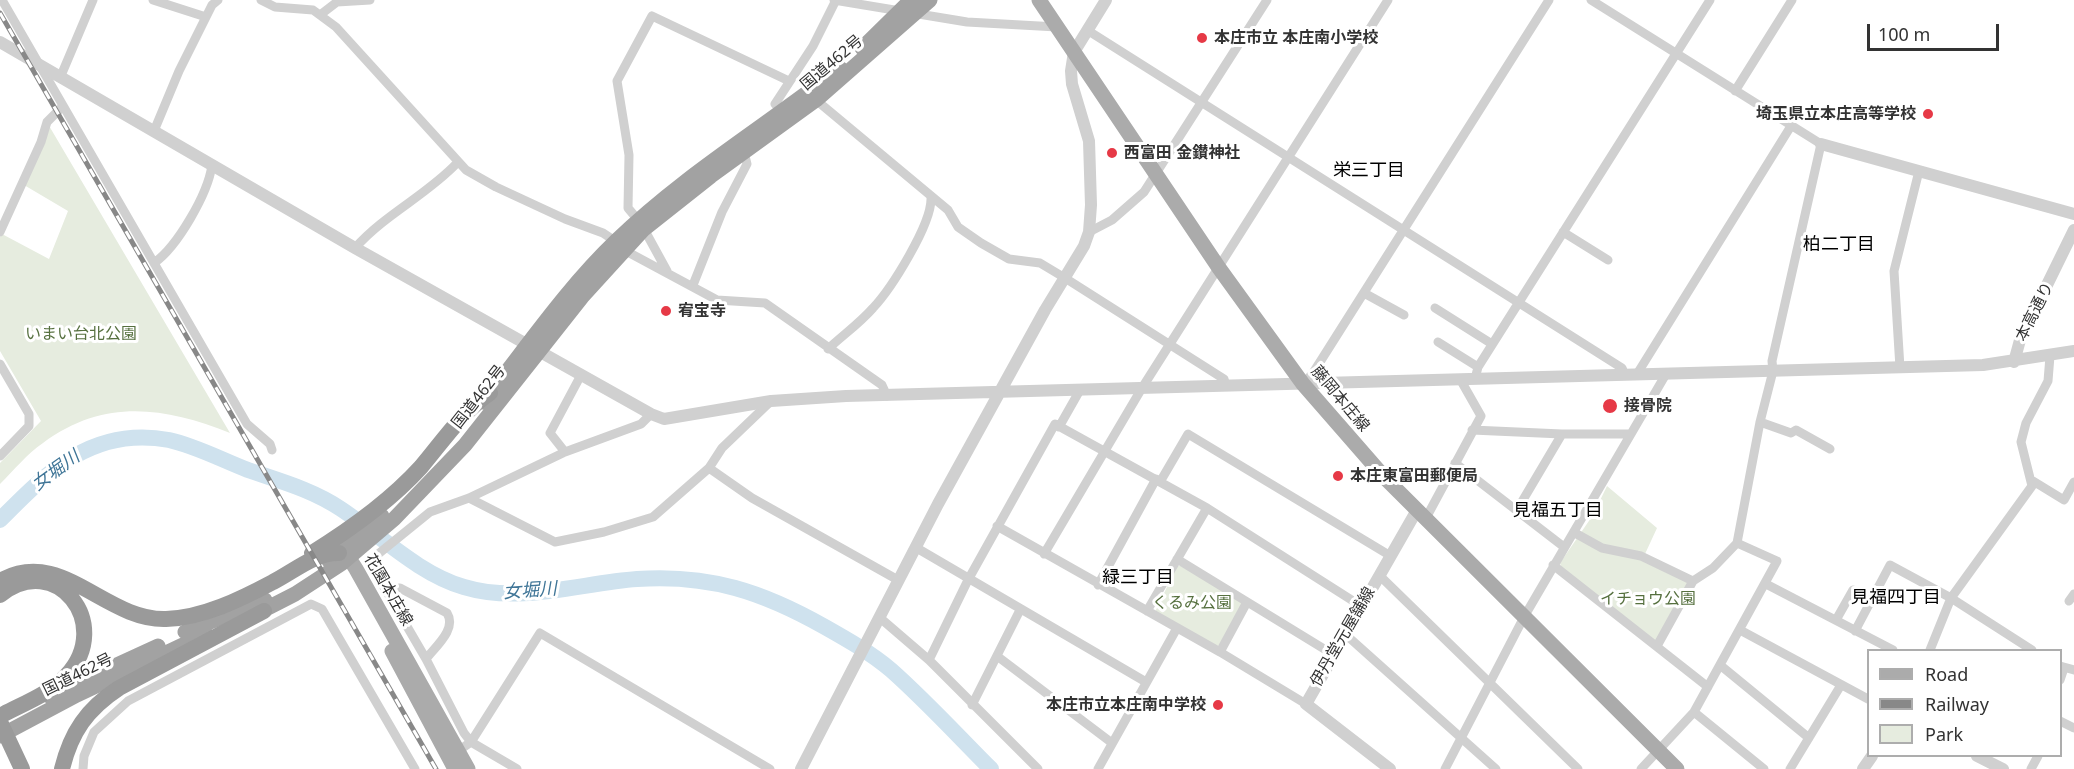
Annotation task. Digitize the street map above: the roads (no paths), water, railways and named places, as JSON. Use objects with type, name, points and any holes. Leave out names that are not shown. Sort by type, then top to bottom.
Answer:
[{"type":"highway","name":"国道462号","points":[[490,393],[620,246],[704,168],[843,65],[910,8],[930,0]]},
{"type":"highway","name":"国道462号","points":[[641,225],[816,100],[910,8]]},
{"type":"highway","name":"国道462号","points":[[0,736],[203,635],[264,611],[343,558],[391,517],[465,445],[532,347]]},
{"type":"highway","points":[[206,611],[270,578],[359,543],[391,517],[420,468],[474,403],[490,393]]},
{"type":"highway","points":[[0,581],[20,572],[43,571],[68,579],[119,609],[142,617],[177,618],[206,611],[242,598],[322,555],[343,558]]},
{"type":"highway","name":"国道462号","points":[[0,721],[107,667],[210,620],[259,603],[343,558]]},
{"type":"highway","points":[[0,595],[20,583],[40,581],[50,583],[74,600],[83,617],[85,627],[83,647],[67,675],[50,689],[0,716]]},
{"type":"highway","points":[[62,769],[75,732],[98,703],[119,688],[264,611]]},
{"type":"highway","points":[[0,721],[8,754],[22,769]]},
{"type":"main road","name":"藤岡本庄線","points":[[1039,0],[1219,268],[1303,384],[1377,469],[1677,769]]},
{"type":"main road","name":"花園本庄線","points":[[343,558],[468,769]]},
{"type":"main road","name":"花園本庄線","points":[[343,558],[455,769]]},
{"type":"street","points":[[2,0],[247,424],[270,444],[272,450]]},
{"type":"street","points":[[60,78],[93,0]]},
{"type":"street","points":[[153,0],[206,17]]},
{"type":"street","points":[[154,131],[179,71],[206,17],[218,0]]},
{"type":"street","points":[[261,0],[275,7],[313,10],[336,27],[458,163],[496,187],[565,219],[603,233],[655,268],[667,271],[717,300],[765,303],[882,385],[887,396]]},
{"type":"street","points":[[320,15],[337,2],[370,0]]},
{"type":"street","points":[[782,112],[775,104],[813,46],[835,0],[910,8],[1004,26],[1057,27]]},
{"type":"street","points":[[801,769],[915,547],[998,393],[1089,232],[1091,205],[1089,141],[1072,84],[1074,52],[1106,0]]},
{"type":"street","points":[[1089,232],[1112,220],[1144,192],[1267,0]]},
{"type":"street","points":[[1044,554],[1142,388],[1388,0]]},
{"type":"street","points":[[1303,384],[1313,373],[1549,0]]},
{"type":"street","points":[[1591,0],[1821,144],[2074,214]]},
{"type":"street","points":[[1476,373],[1492,344],[1710,0]]},
{"type":"street","points":[[1735,91],[1792,0]]},
{"type":"street","points":[[667,271],[641,225],[628,208],[629,155],[617,81],[652,16],[789,81]]},
{"type":"street","points":[[1088,30],[1290,156],[1631,375]]},
{"type":"street","points":[[0,42],[355,248],[581,375],[651,414],[672,418],[771,401],[1460,379],[1476,373],[1666,375],[1900,368],[2014,362],[2074,351]]},
{"type":"street","points":[[816,100],[948,210],[958,227],[1009,259],[1040,264],[1065,278],[1224,379],[1226,386]]},
{"type":"street","points":[[0,232],[41,142],[47,122],[63,106]]},
{"type":"street","points":[[1631,375],[1791,126]]},
{"type":"street","points":[[1658,646],[1693,581],[1713,568],[1737,543],[1760,422],[1773,370],[1772,362],[1821,144]]},
{"type":"street","points":[[693,285],[722,212],[747,164],[744,152]]},
{"type":"street","points":[[355,248],[381,223],[443,178],[458,163]]},
{"type":"street","points":[[153,263],[172,244],[194,211],[210,178],[212,165]]},
{"type":"street","points":[[1900,368],[1894,271],[1919,171]]},
{"type":"street","points":[[828,349],[874,308],[889,287],[926,225],[931,198]]},
{"type":"street","name":"本高通り","points":[[2014,362],[2020,340],[2074,230]]},
{"type":"street","points":[[1563,232],[1608,260]]},
{"type":"street","points":[[1364,293],[1404,315]]},
{"type":"street","points":[[1435,308],[1492,344]]},
{"type":"street","points":[[1438,342],[1476,373]]},
{"type":"street","points":[[1931,649],[1952,598],[2030,491],[2032,481],[2021,442],[2026,423],[2048,381],[2050,356]]},
{"type":"street","points":[[0,364],[29,414],[29,426],[0,456]]},
{"type":"street","points":[[566,452],[550,433],[581,375]]},
{"type":"street","points":[[1445,769],[1524,617],[1666,375]]},
{"type":"street","points":[[1422,514],[1455,463],[1481,416],[1460,379]]},
{"type":"street","points":[[1059,427],[1080,390]]},
{"type":"street","points":[[469,498],[555,542],[604,532],[653,517],[710,468],[722,448],[742,426],[771,401]]},
{"type":"street","points":[[391,517],[469,498],[566,452],[641,424],[651,414]]},
{"type":"street","points":[[1760,422],[1791,433],[1796,430],[1830,449]]},
{"type":"street","points":[[928,660],[997,526],[1055,424],[1207,508],[1361,606]]},
{"type":"street","points":[[1472,430],[1631,434]]},
{"type":"street","points":[[1098,585],[1158,480],[1188,434],[1389,555]]},
{"type":"street","points":[[1517,510],[1562,434]]},
{"type":"street","points":[[1455,463],[1564,547]]},
{"type":"street","points":[[710,468],[752,498],[898,580]]},
{"type":"street","points":[[2032,481],[2064,500],[2074,482]]},
{"type":"street","points":[[1147,611],[1207,508]]},
{"type":"street","name":"伊丹堂元屋舗線","points":[[1382,767],[1306,704],[1389,555],[1422,514]]},
{"type":"street","points":[[997,526],[1220,652],[1306,704]]},
{"type":"street","points":[[1575,533],[1602,548],[1641,556],[1693,581]]},
{"type":"street","points":[[359,543],[471,742],[517,769]]},
{"type":"street","points":[[1641,769],[1694,712],[1777,561],[1737,543]]},
{"type":"street","points":[[915,547],[1146,682]]},
{"type":"street","points":[[1177,559],[1334,655]]},
{"type":"street","points":[[1855,630],[1890,565],[1952,598],[2029,649]]},
{"type":"street","points":[[1553,566],[1658,646],[1707,687]]},
{"type":"street","points":[[1379,575],[1578,769]]},
{"type":"street","points":[[1766,584],[1889,649]]},
{"type":"street","points":[[391,589],[400,588],[447,613],[451,620],[450,627],[426,659]]},
{"type":"street","points":[[1836,620],[1853,590]]},
{"type":"street","points":[[1220,652],[1247,602]]},
{"type":"street","points":[[83,769],[84,756],[94,732],[106,718],[128,701],[310,604],[322,609],[415,769]]},
{"type":"street","points":[[972,705],[1020,610]]},
{"type":"street","points":[[879,617],[928,660],[1038,769]]},
{"type":"street","points":[[1098,769],[1177,628]]},
{"type":"street","points":[[1740,630],[1867,698]]},
{"type":"street","points":[[458,751],[471,742],[540,633],[770,769]]},
{"type":"street","points":[[1345,634],[1496,769]]},
{"type":"street","points":[[997,656],[1112,743]]},
{"type":"street","points":[[1720,665],[1809,738]]},
{"type":"street","points":[[1790,769],[1841,685]]},
{"type":"street","points":[[1694,712],[1764,769]]},
{"type":"street","points":[[1979,757],[2003,769]]},
{"type":"waterway","name":"女堀川","points":[[0,520],[55,469],[95,446],[142,437],[169,440],[199,449],[319,496],[431,573],[464,587],[485,592],[529,593],[616,581],[663,578],[712,583],[758,595],[825,627],[883,664],[917,694],[991,769]]},
{"type":"railway","points":[[0,13],[436,769]]},
{"type":"place","name":"本庄市立 本庄南小学校","points":[[1202,38]]},
{"type":"place","name":"埼玉県立本庄高等学校","points":[[1928,114]]},
{"type":"place","name":"西富田 金鑚神社","points":[[1112,153]]},
{"type":"place","name":"宥宝寺","points":[[666,311]]},
{"type":"place","name":"接骨院","points":[[1610,406]]},
{"type":"place","name":"本庄東富田郵便局","points":[[1338,476]]},
{"type":"place","name":"本庄市立本庄南中学校","points":[[1218,705]]},
{"type":"district","name":"栄三丁目","points":[[1369,171]]},
{"type":"district","name":"柏二丁目","points":[[1839,245]]},
{"type":"district","name":"見福五丁目","points":[[1558,511]]},
{"type":"district","name":"緑三丁目","points":[[1138,578]]},
{"type":"district","name":"見福四丁目","points":[[1896,598]]},
{"type":"park label","name":"いまい台北公園","points":[[81,334]]},
{"type":"park label","name":"イチョウ公園","points":[[1648,599]]},
{"type":"park label","name":"くるみ公園","points":[[1192,603]]}]
